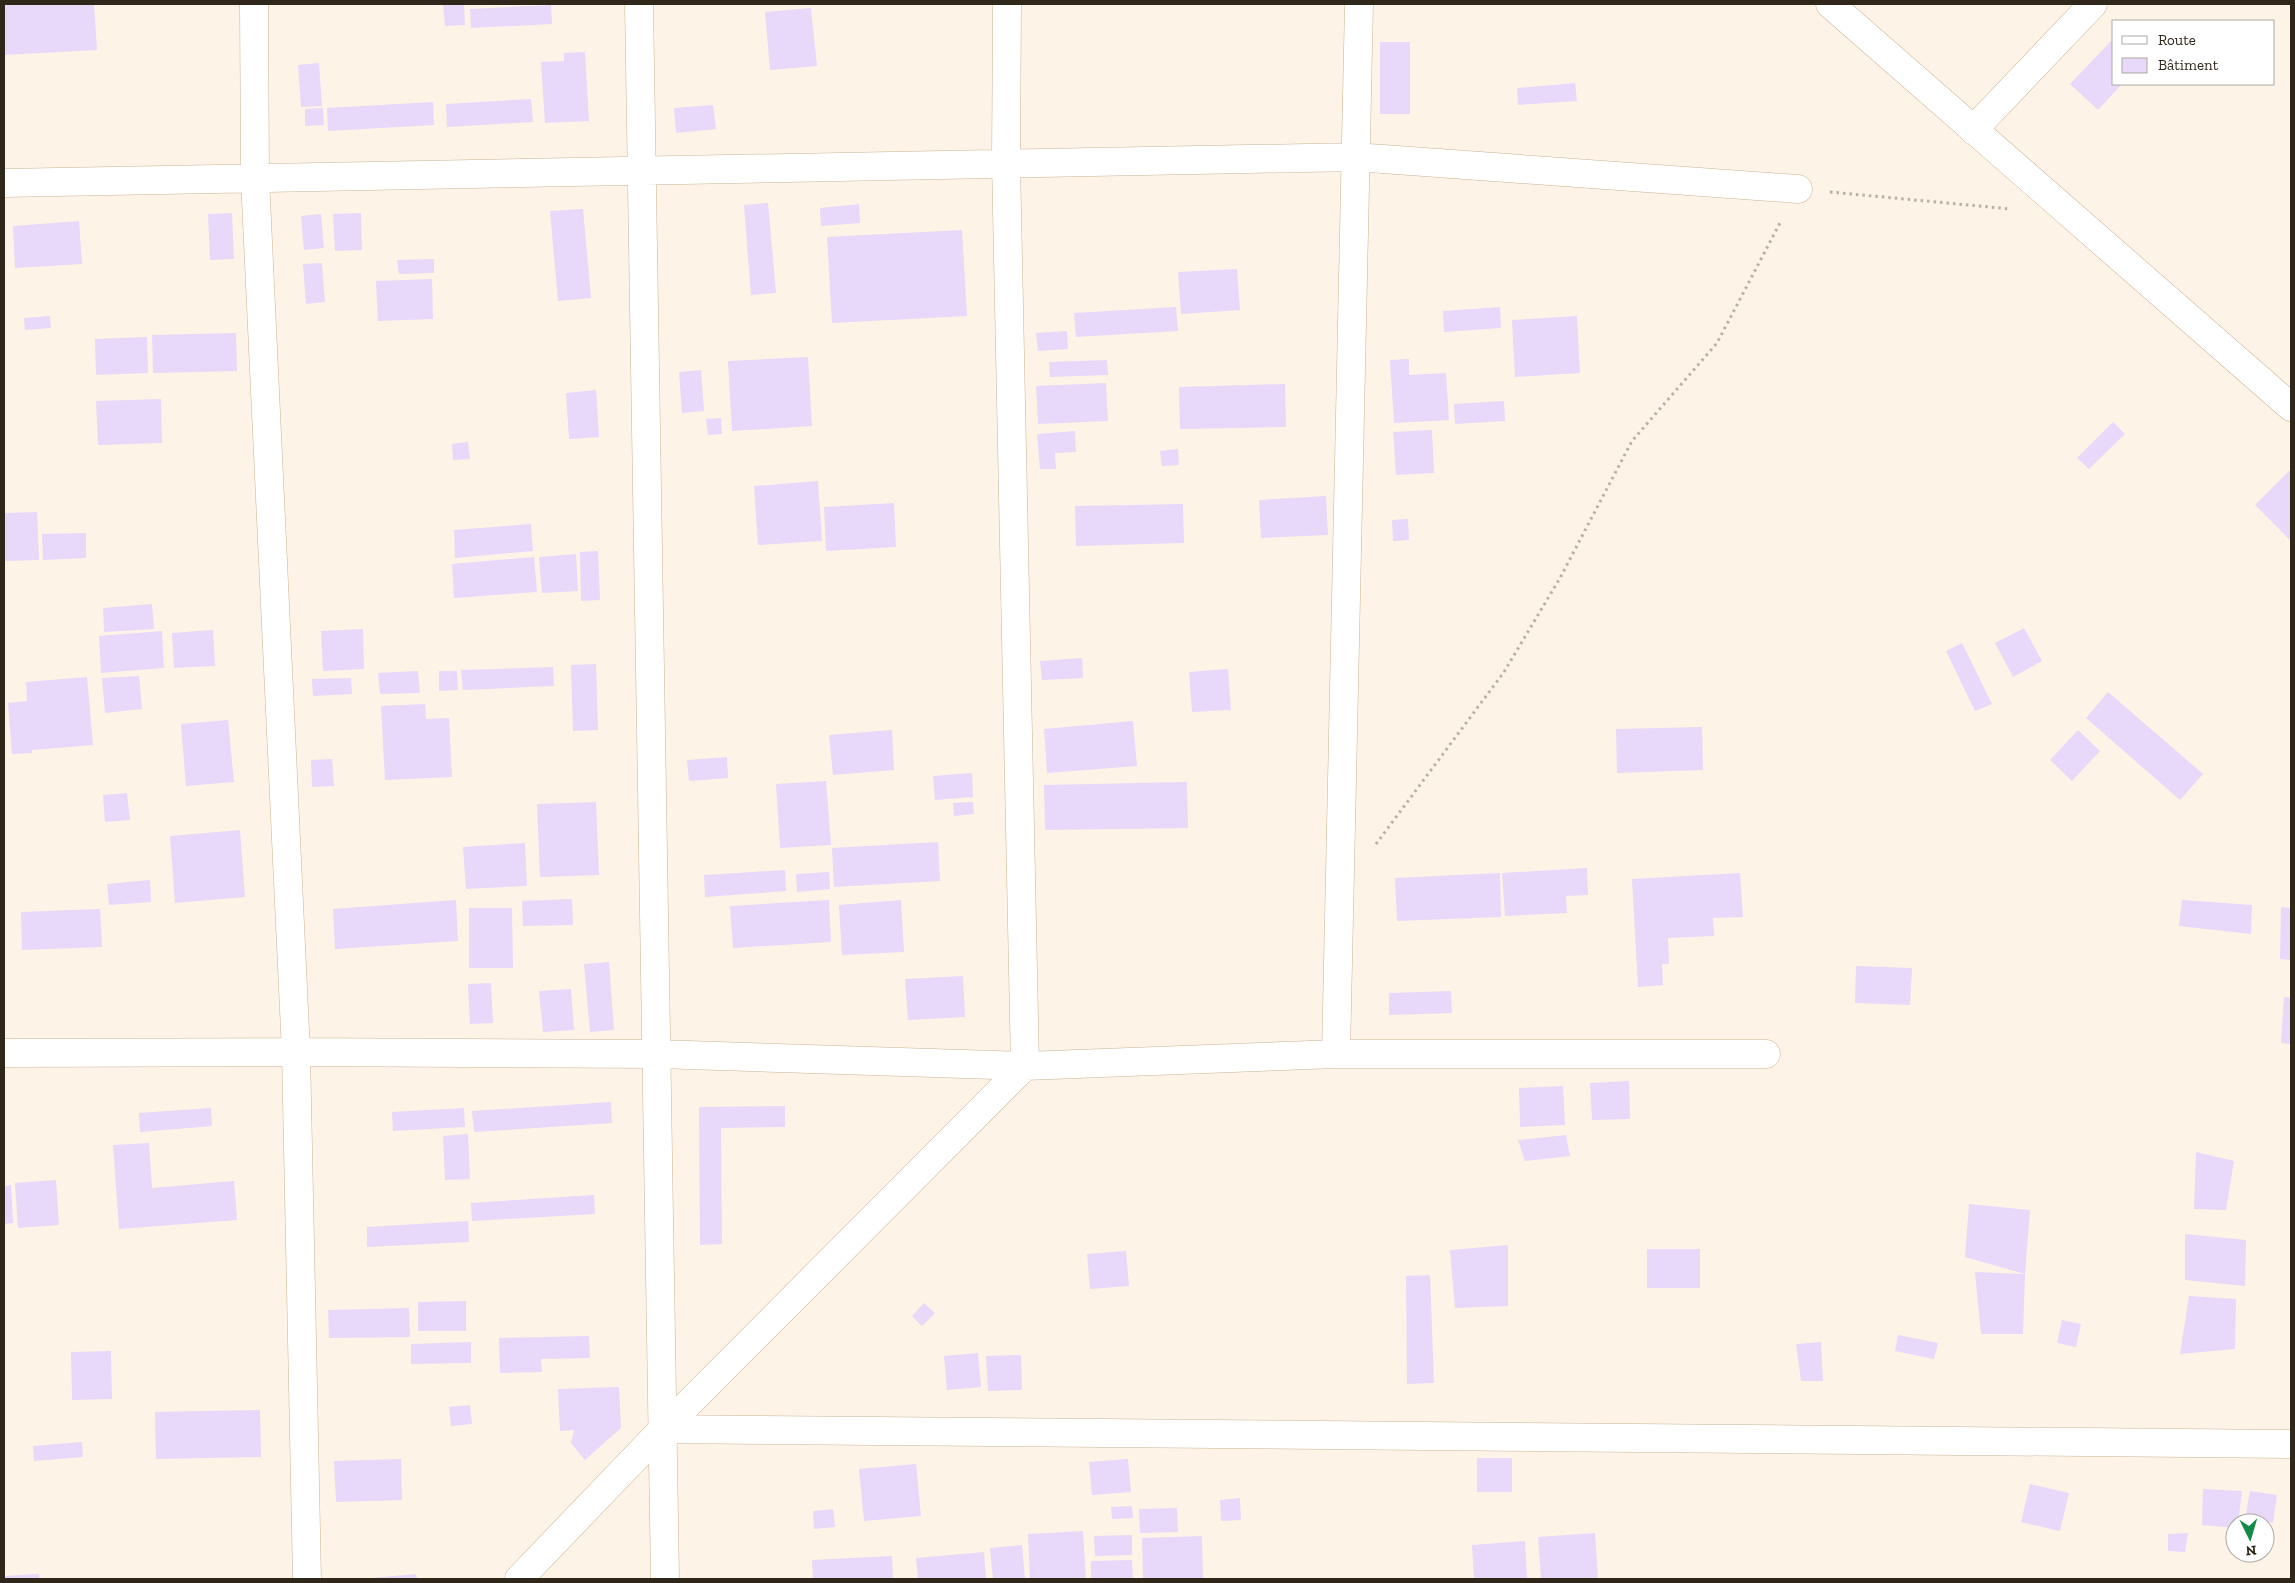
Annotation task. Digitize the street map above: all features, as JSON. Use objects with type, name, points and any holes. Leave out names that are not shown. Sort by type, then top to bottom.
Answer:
[{"type":"street","points":[[254,4],[256,178],[296,1052],[308,1579]]},
{"type":"street","points":[[639,4],[665,1579]]},
{"type":"street","points":[[519,1579],[662,1429],[1025,1066],[1006,163],[1007,4]]},
{"type":"street","points":[[1336,1054],[1358,4]]},
{"type":"street","points":[[1830,4],[2291,408]]},
{"type":"street","points":[[1973,130],[2093,4]]},
{"type":"street","points":[[4,183],[1355,157],[1798,189]]},
{"type":"street","points":[[4,1053],[657,1054],[1025,1066],[1336,1054],[1766,1054]]},
{"type":"street","points":[[662,1429],[2291,1444]]},
{"type":"path","points":[[1375,845],[1504,672],[1560,578],[1632,441],[1718,343],[1798,189],[2012,209]]},
{"type":"building","points":[[4,4],[94,4],[97,50],[4,55]]},
{"type":"building","points":[[443,4],[464,4],[465,25],[445,26]]},
{"type":"building","points":[[551,5],[552,24],[471,28],[470,9]]},
{"type":"building","points":[[811,8],[817,66],[770,70],[765,12]]},
{"type":"building","points":[[2112,40],[2112,85],[2121,85],[2098,110],[2070,84]]},
{"type":"building","points":[[1380,42],[1410,42],[1410,114],[1380,114]]},
{"type":"building","points":[[585,52],[589,121],[545,123],[541,62],[564,61],[564,53]]},
{"type":"building","points":[[319,63],[322,106],[301,107],[298,65]]},
{"type":"building","points":[[1575,83],[1577,101],[1518,105],[1517,88]]},
{"type":"building","points":[[531,99],[533,122],[447,127],[446,104]]},
{"type":"building","points":[[433,102],[434,125],[328,131],[327,108]]},
{"type":"building","points":[[713,105],[716,129],[676,133],[674,108]]},
{"type":"building","points":[[323,108],[324,125],[305,126],[305,109]]},
{"type":"building","points":[[768,203],[776,293],[751,295],[744,205]]},
{"type":"building","points":[[859,204],[860,223],[821,226],[820,208]]},
{"type":"building","points":[[583,209],[591,298],[558,301],[550,211]]},
{"type":"building","points":[[232,213],[234,259],[210,260],[208,214]]},
{"type":"building","points":[[361,213],[362,250],[335,251],[333,214]]},
{"type":"building","points":[[321,214],[324,248],[304,250],[301,216]]},
{"type":"building","points":[[79,221],[82,264],[15,268],[13,226]]},
{"type":"building","points":[[962,230],[967,316],[832,323],[827,237]]},
{"type":"building","points":[[434,259],[434,273],[399,274],[397,260]]},
{"type":"building","points":[[322,263],[325,302],[306,304],[303,264]]},
{"type":"building","points":[[1237,269],[1240,310],[1181,314],[1178,272]]},
{"type":"building","points":[[432,279],[433,319],[378,321],[376,281]]},
{"type":"building","points":[[1176,307],[1178,331],[1076,337],[1074,313]]},
{"type":"building","points":[[1500,307],[1501,328],[1444,332],[1443,311]]},
{"type":"building","points":[[50,316],[51,328],[25,330],[24,318]]},
{"type":"building","points":[[1577,316],[1580,373],[1515,377],[1512,320]]},
{"type":"building","points":[[1067,331],[1068,349],[1038,351],[1036,333]]},
{"type":"building","points":[[236,333],[237,371],[153,373],[152,335]]},
{"type":"building","points":[[147,337],[148,373],[96,375],[95,339]]},
{"type":"building","points":[[808,357],[812,426],[732,431],[728,361]]},
{"type":"building","points":[[1409,359],[1409,375],[1446,373],[1449,420],[1394,423],[1390,360]]},
{"type":"building","points":[[1107,360],[1108,375],[1050,377],[1049,362]]},
{"type":"building","points":[[701,370],[704,411],[682,413],[679,372]]},
{"type":"building","points":[[1106,383],[1108,421],[1038,424],[1036,386]]},
{"type":"building","points":[[1285,384],[1286,427],[1180,429],[1179,387]]},
{"type":"building","points":[[596,390],[599,437],[569,439],[566,393]]},
{"type":"building","points":[[161,399],[162,443],[98,445],[96,401]]},
{"type":"building","points":[[1504,401],[1505,421],[1455,424],[1454,404]]},
{"type":"building","points":[[721,418],[722,434],[708,435],[706,419]]},
{"type":"building","points":[[2113,422],[2125,434],[2089,469],[2077,458]]},
{"type":"building","points":[[1432,430],[1434,473],[1396,475],[1393,432]]},
{"type":"building","points":[[1075,431],[1076,452],[1055,453],[1056,469],[1040,469],[1037,434]]},
{"type":"building","points":[[468,442],[470,459],[453,460],[452,444]]},
{"type":"building","points":[[1178,449],[1179,465],[1162,466],[1160,451]]},
{"type":"building","points":[[2291,469],[2291,541],[2255,505]]},
{"type":"building","points":[[818,481],[822,541],[758,545],[754,486]]},
{"type":"building","points":[[1326,496],[1328,535],[1261,538],[1259,500]]},
{"type":"building","points":[[894,503],[896,547],[826,551],[824,507]]},
{"type":"building","points":[[1183,504],[1184,543],[1076,546],[1075,506]]},
{"type":"building","points":[[37,512],[39,560],[4,561],[4,513]]},
{"type":"building","points":[[1408,519],[1409,540],[1393,541],[1392,520]]},
{"type":"building","points":[[531,524],[533,551],[455,558],[454,530]]},
{"type":"building","points":[[86,533],[86,558],[43,560],[42,534]]},
{"type":"building","points":[[598,551],[600,600],[581,601],[580,552]]},
{"type":"building","points":[[576,554],[578,591],[542,593],[539,557]]},
{"type":"building","points":[[534,557],[537,592],[454,598],[452,564]]},
{"type":"building","points":[[152,604],[154,629],[104,632],[103,608]]},
{"type":"building","points":[[2024,628],[2042,661],[2013,677],[1995,643]]},
{"type":"building","points":[[363,629],[364,669],[323,671],[321,631]]},
{"type":"building","points":[[213,630],[215,666],[174,668],[172,633]]},
{"type":"building","points":[[162,631],[164,668],[101,673],[99,636]]},
{"type":"building","points":[[1962,643],[1992,704],[1975,711],[1946,651]]},
{"type":"building","points":[[1082,658],[1083,678],[1042,680],[1040,661]]},
{"type":"building","points":[[596,664],[598,730],[573,731],[571,665]]},
{"type":"building","points":[[553,667],[554,686],[463,690],[461,670]]},
{"type":"building","points":[[1228,669],[1231,710],[1192,712],[1189,672]]},
{"type":"building","points":[[418,671],[420,693],[380,694],[378,673]]},
{"type":"building","points":[[439,671],[457,671],[458,690],[439,691]]},
{"type":"building","points":[[139,676],[142,709],[105,713],[102,678]]},
{"type":"building","points":[[87,677],[93,745],[32,750],[32,753],[12,754],[8,703],[27,701],[26,682]]},
{"type":"building","points":[[351,678],[352,694],[313,696],[312,679]]},
{"type":"building","points":[[2108,692],[2203,774],[2180,800],[2086,718]]},
{"type":"building","points":[[425,704],[426,719],[449,718],[452,777],[385,780],[381,706]]},
{"type":"building","points":[[228,720],[234,782],[186,786],[181,724]]},
{"type":"building","points":[[1133,721],[1137,766],[1047,773],[1044,729]]},
{"type":"building","points":[[1702,727],[1703,770],[1617,773],[1616,729]]},
{"type":"building","points":[[892,730],[894,770],[833,775],[829,735]]},
{"type":"building","points":[[2078,730],[2100,751],[2072,781],[2050,760]]},
{"type":"building","points":[[727,757],[728,778],[689,781],[687,760]]},
{"type":"building","points":[[332,759],[334,786],[312,787],[311,760]]},
{"type":"building","points":[[972,773],[973,797],[935,800],[933,776]]},
{"type":"building","points":[[826,781],[831,845],[780,848],[776,784]]},
{"type":"building","points":[[1187,782],[1188,828],[1045,830],[1044,785]]},
{"type":"building","points":[[127,793],[130,820],[105,822],[103,795]]},
{"type":"building","points":[[596,802],[599,875],[540,877],[537,804]]},
{"type":"building","points":[[973,802],[974,814],[954,816],[953,803]]},
{"type":"building","points":[[240,830],[245,897],[175,903],[170,836]]},
{"type":"building","points":[[938,842],[940,881],[834,887],[832,848]]},
{"type":"building","points":[[525,843],[527,886],[466,889],[463,847]]},
{"type":"building","points":[[1587,868],[1588,895],[1566,896],[1567,913],[1505,916],[1502,873]]},
{"type":"building","points":[[785,870],[786,891],[705,897],[704,875]]},
{"type":"building","points":[[829,872],[830,889],[797,892],[796,874]]},
{"type":"building","points":[[1500,873],[1501,917],[1397,921],[1395,878]]},
{"type":"building","points":[[1740,873],[1743,917],[1713,918],[1714,936],[1668,938],[1669,964],[1662,964],[1663,985],[1638,987],[1632,879]]},
{"type":"building","points":[[150,880],[151,902],[109,905],[107,884]]},
{"type":"building","points":[[572,899],[573,925],[523,926],[522,901]]},
{"type":"building","points":[[456,900],[458,941],[335,949],[333,909]]},
{"type":"building","points":[[829,900],[831,942],[733,948],[730,906]]},
{"type":"building","points":[[901,900],[904,952],[842,955],[839,905]]},
{"type":"building","points":[[2182,900],[2252,905],[2251,934],[2179,926]]},
{"type":"building","points":[[2281,907],[2291,908],[2291,960],[2280,959]]},
{"type":"building","points":[[469,908],[512,908],[513,968],[469,968]]},
{"type":"building","points":[[100,909],[102,947],[22,950],[21,912]]},
{"type":"building","points":[[609,962],[614,1030],[590,1032],[584,964]]},
{"type":"building","points":[[1856,966],[1912,968],[1910,1005],[1855,1003]]},
{"type":"building","points":[[963,976],[965,1017],[908,1020],[905,979]]},
{"type":"building","points":[[491,983],[493,1023],[470,1024],[468,984]]},
{"type":"building","points":[[571,989],[574,1030],[543,1032],[539,991]]},
{"type":"building","points":[[1451,991],[1452,1013],[1389,1015],[1389,993]]},
{"type":"building","points":[[2284,997],[2291,998],[2291,1044],[2281,1043]]},
{"type":"building","points":[[1629,1081],[1630,1119],[1592,1120],[1590,1083]]},
{"type":"building","points":[[1563,1086],[1565,1125],[1520,1127],[1519,1088]]},
{"type":"building","points":[[611,1102],[612,1123],[474,1132],[472,1111]]},
{"type":"building","points":[[785,1106],[785,1127],[721,1128],[722,1244],[700,1245],[699,1107]]},
{"type":"building","points":[[211,1108],[212,1126],[140,1132],[139,1113]]},
{"type":"building","points":[[464,1108],[465,1127],[393,1131],[392,1112]]},
{"type":"building","points":[[468,1134],[470,1179],[445,1180],[443,1136]]},
{"type":"building","points":[[1566,1135],[1570,1156],[1525,1161],[1518,1140]]},
{"type":"building","points":[[149,1143],[152,1188],[234,1181],[237,1220],[119,1229],[113,1145]]},
{"type":"building","points":[[2196,1152],[2234,1161],[2226,1210],[2194,1209]]},
{"type":"building","points":[[56,1180],[59,1225],[18,1228],[15,1183]]},
{"type":"building","points":[[11,1185],[13,1223],[4,1224],[4,1186]]},
{"type":"building","points":[[594,1195],[595,1214],[472,1221],[471,1203]]},
{"type":"building","points":[[1969,1204],[2030,1210],[2025,1274],[1965,1257]]},
{"type":"building","points":[[468,1221],[469,1242],[367,1247],[367,1227]]},
{"type":"building","points":[[2185,1234],[2246,1240],[2245,1286],[2185,1280]]},
{"type":"building","points":[[1508,1245],[1508,1306],[1455,1308],[1450,1250]]},
{"type":"building","points":[[1647,1249],[1700,1249],[1700,1288],[1647,1288]]},
{"type":"building","points":[[1126,1251],[1129,1286],[1090,1289],[1087,1254]]},
{"type":"building","points":[[1975,1272],[2025,1274],[2023,1334],[1981,1334]]},
{"type":"building","points":[[1430,1275],[1434,1383],[1407,1384],[1406,1276]]},
{"type":"building","points":[[2189,1296],[2236,1299],[2235,1349],[2180,1354]]},
{"type":"building","points":[[466,1301],[466,1331],[418,1331],[418,1302]]},
{"type":"building","points":[[924,1303],[935,1313],[922,1326],[912,1316]]},
{"type":"building","points":[[409,1308],[410,1337],[329,1338],[328,1310]]},
{"type":"building","points":[[2062,1320],[2081,1324],[2076,1347],[2057,1343]]},
{"type":"building","points":[[1898,1335],[1938,1343],[1934,1359],[1895,1351]]},
{"type":"building","points":[[589,1336],[590,1358],[541,1359],[542,1372],[500,1373],[499,1338]]},
{"type":"building","points":[[471,1342],[471,1363],[411,1364],[411,1344]]},
{"type":"building","points":[[1821,1342],[1823,1381],[1801,1381],[1796,1344]]},
{"type":"building","points":[[111,1351],[112,1399],[72,1400],[71,1352]]},
{"type":"building","points":[[978,1353],[981,1387],[947,1390],[944,1356]]},
{"type":"building","points":[[1021,1355],[1022,1390],[988,1391],[986,1356]]},
{"type":"building","points":[[619,1387],[621,1428],[585,1460],[571,1443],[574,1430],[560,1431],[558,1389]]},
{"type":"building","points":[[470,1405],[472,1424],[451,1426],[449,1407]]},
{"type":"building","points":[[260,1410],[261,1457],[156,1459],[155,1412]]},
{"type":"building","points":[[82,1442],[83,1457],[34,1461],[33,1446]]},
{"type":"building","points":[[1477,1458],[1512,1458],[1512,1492],[1477,1492]]},
{"type":"building","points":[[401,1459],[402,1500],[336,1502],[334,1461]]},
{"type":"building","points":[[1128,1459],[1131,1492],[1092,1495],[1089,1462]]},
{"type":"building","points":[[916,1464],[921,1516],[864,1521],[859,1469]]},
{"type":"building","points":[[2030,1484],[2069,1493],[2060,1531],[2021,1522]]},
{"type":"building","points":[[2203,1489],[2242,1491],[2239,1513],[2225,1513],[2225,1527],[2202,1525]]},
{"type":"building","points":[[2250,1491],[2277,1495],[2274,1513],[2246,1513]]},
{"type":"building","points":[[1240,1498],[1241,1520],[1221,1521],[1220,1500]]},
{"type":"building","points":[[1132,1506],[1133,1518],[1112,1519],[1111,1507]]},
{"type":"building","points":[[1177,1508],[1178,1532],[1140,1533],[1139,1509]]},
{"type":"building","points":[[833,1509],[835,1527],[814,1529],[813,1511]]},
{"type":"building","points":[[1083,1531],[1086,1579],[1030,1579],[1028,1534]]},
{"type":"building","points":[[1595,1533],[1598,1579],[1541,1579],[1538,1537]]},
{"type":"building","points":[[2188,1533],[2185,1552],[2168,1551],[2168,1534]]},
{"type":"building","points":[[1132,1535],[1132,1555],[1095,1556],[1094,1536]]},
{"type":"building","points":[[1202,1536],[1203,1579],[1143,1579],[1142,1538]]},
{"type":"building","points":[[1525,1541],[1527,1579],[1474,1579],[1472,1545]]},
{"type":"building","points":[[1022,1545],[1025,1579],[993,1579],[990,1548]]},
{"type":"building","points":[[984,1552],[986,1579],[918,1579],[916,1558]]},
{"type":"building","points":[[892,1556],[893,1579],[813,1579],[812,1560]]},
{"type":"building","points":[[1132,1560],[1133,1579],[1091,1579],[1091,1561]]},
{"type":"building","points":[[39,1574],[39,1579],[4,1579],[4,1576]]},
{"type":"building","points":[[416,1574],[417,1579],[371,1579],[371,1578]]}]
